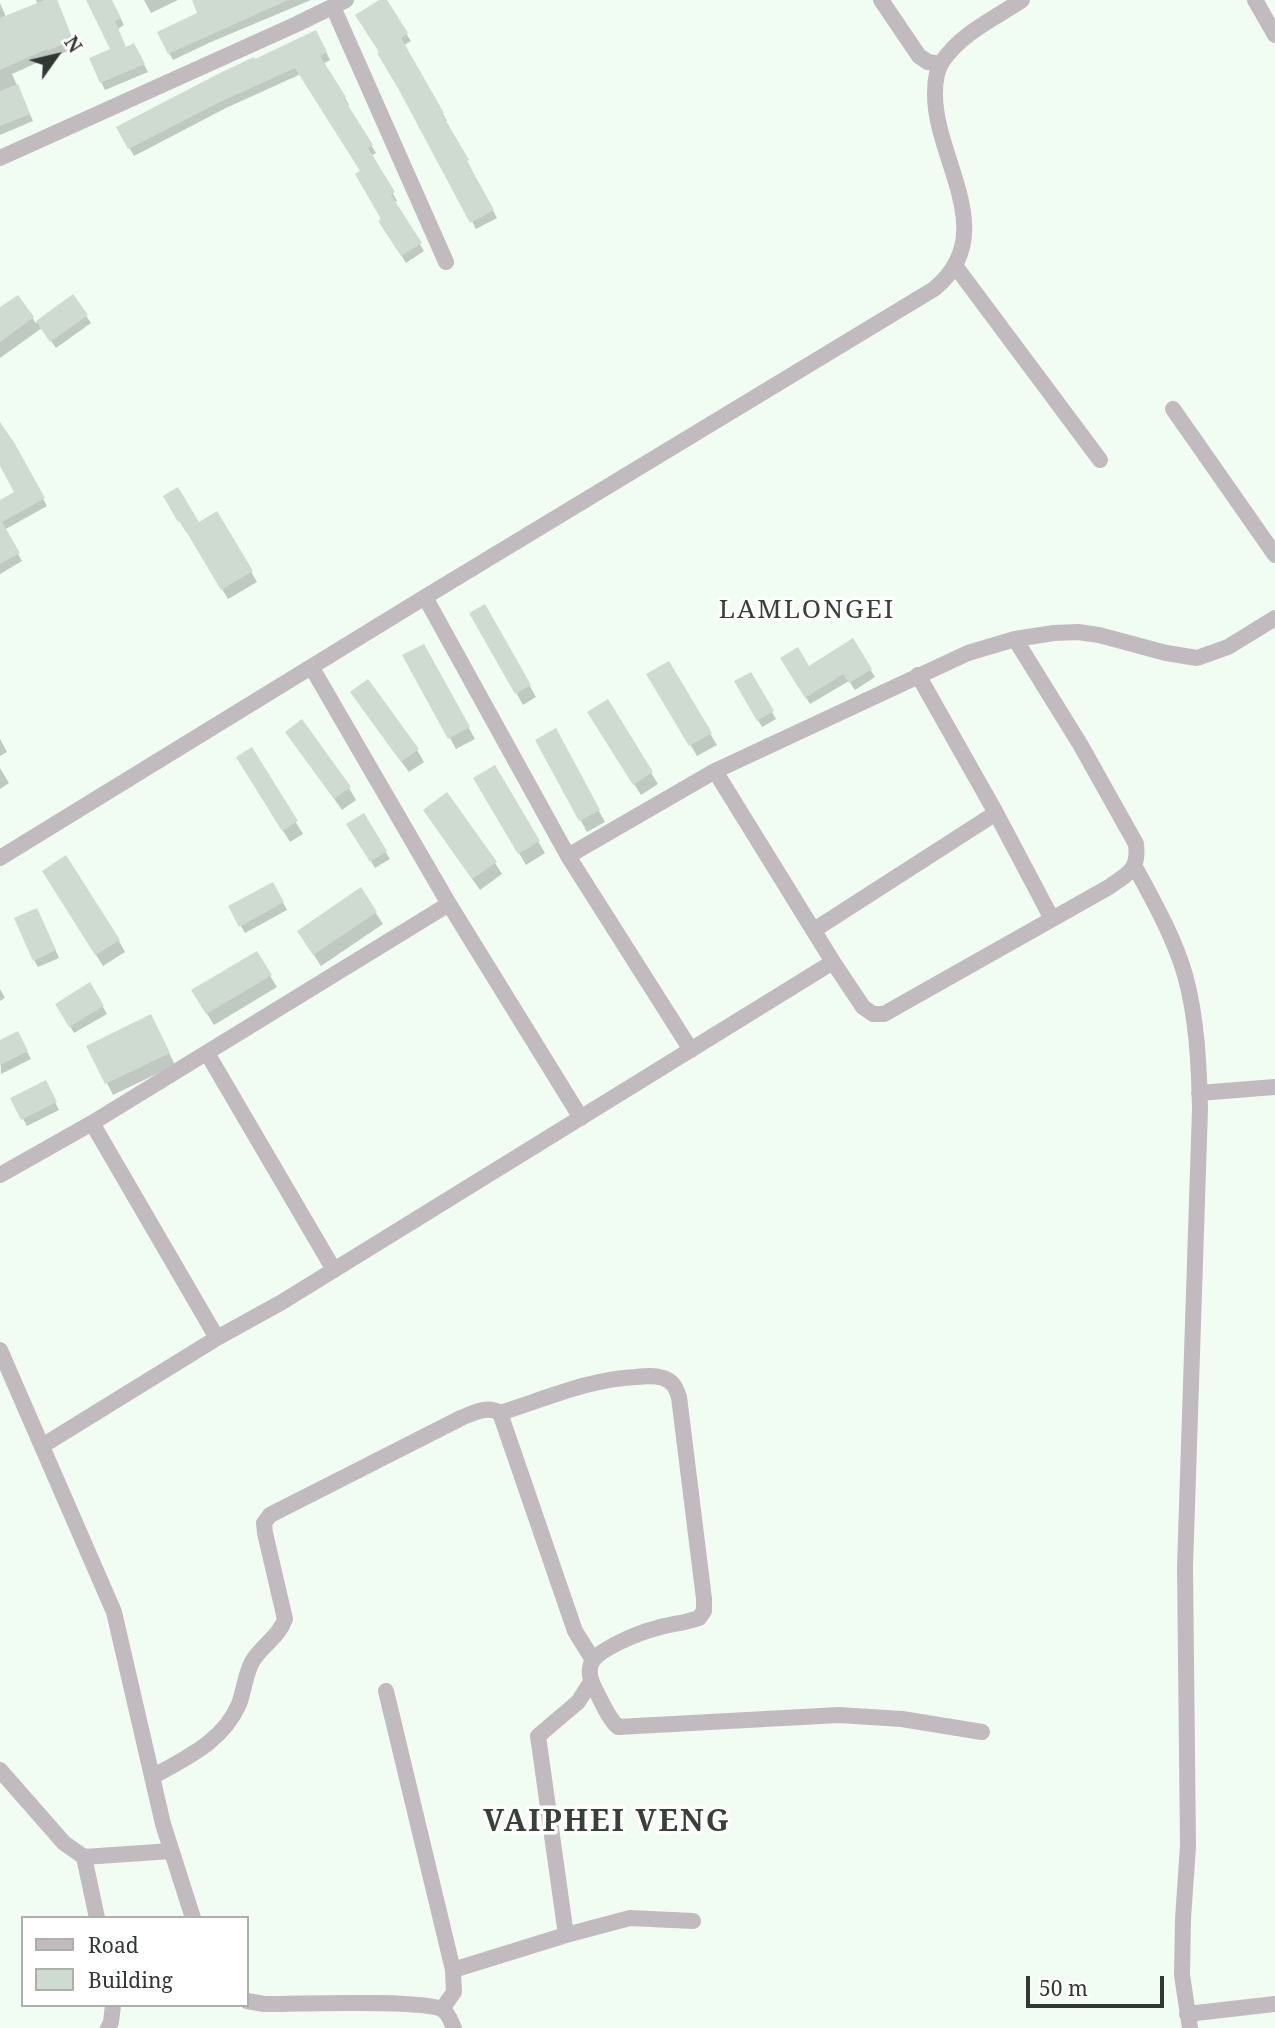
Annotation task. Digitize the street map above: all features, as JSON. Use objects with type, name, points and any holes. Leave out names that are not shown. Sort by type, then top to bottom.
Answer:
[{"type":"street","points":[[881,0],[919,56],[928,62],[940,64]]},
{"type":"street","points":[[0,858],[947,279],[956,267],[960,255],[964,224],[962,201],[936,118],[935,79],[940,64],[966,37],[1022,0]]},
{"type":"street","points":[[1255,0],[1275,35]]},
{"type":"street","points":[[0,158],[339,4],[446,262]]},
{"type":"street","points":[[956,267],[1100,460]]},
{"type":"street","points":[[1173,409],[1275,555]]},
{"type":"street","points":[[425,597],[568,856],[691,1050]]},
{"type":"street","points":[[568,856],[715,771],[968,653],[1015,639],[1078,632],[1198,658],[1228,647],[1275,618]]},
{"type":"street","points":[[715,771],[863,1007],[873,1014],[884,1014],[1109,887],[1135,867],[1138,858],[1136,844],[1080,744],[1015,639]]},
{"type":"street","points":[[312,668],[449,904],[581,1118]]},
{"type":"street","points":[[918,675],[1052,919]]},
{"type":"street","points":[[814,930],[996,813]]},
{"type":"street","points":[[1135,867],[1166,923],[1185,975],[1194,1021],[1199,1093],[1185,1567],[1188,1846],[1182,1975],[1189,2021],[1275,2004]]},
{"type":"street","points":[[0,1175],[207,1054],[449,904]]},
{"type":"street","points":[[42,1446],[217,1338],[282,1302],[833,962]]},
{"type":"street","points":[[207,1054],[334,1270]]},
{"type":"street","points":[[1199,1093],[1275,1087]]},
{"type":"street","points":[[92,1123],[217,1338]]},
{"type":"street","points":[[0,1350],[114,1612],[163,1824],[192,1916]]},
{"type":"street","points":[[500,1413],[616,1378],[664,1378],[674,1385],[679,1397],[704,1599],[703,1615],[695,1620],[641,1633],[604,1650],[593,1660],[590,1669],[591,1682],[611,1721],[618,1727],[839,1715],[902,1719],[982,1732]]},
{"type":"street","points":[[152,1777],[214,1739],[238,1706],[252,1662],[282,1629],[285,1619],[265,1533],[264,1523],[270,1515],[461,1418],[486,1409],[500,1413],[575,1631],[593,1660]]},
{"type":"street","points":[[566,1935],[538,1736],[578,1702],[591,1682]]},
{"type":"street","points":[[386,1691],[453,1970],[454,1992],[442,2009]]},
{"type":"street","points":[[0,1770],[64,1843],[84,1857],[172,1851]]},
{"type":"street","points":[[84,1857],[97,1916]]},
{"type":"street","points":[[453,1970],[630,1918],[693,1921]]},
{"type":"street","points":[[248,2001],[264,2004],[414,2004],[442,2009],[454,2028]]},
{"type":"street","points":[[108,2028],[113,2007]]},
{"type":"building","points":[[45,0],[57,0],[73,40],[0,70],[0,18]]},
{"type":"building","points":[[86,0],[112,0],[121,18],[115,21],[126,47],[134,43],[145,64],[100,83],[89,58],[110,49]]},
{"type":"building","points":[[192,0],[288,0],[168,54],[157,32],[197,13]]},
{"type":"building","points":[[379,0],[387,0],[408,33],[401,38],[444,113],[442,114],[494,210],[470,223],[377,53],[379,52],[355,15]]},
{"type":"building","points":[[316,30],[327,52],[320,56],[373,145],[368,148],[395,192],[391,195],[422,243],[401,256],[378,221],[381,219],[355,174],[360,171],[295,68],[222,101],[128,149],[116,127],[218,74]]},
{"type":"building","points":[[18,84],[30,114],[0,126],[0,91]]},
{"type":"building","points":[[73,294],[88,315],[50,342],[36,321]]},
{"type":"building","points":[[18,295],[34,317],[0,342],[0,307]]},
{"type":"building","points":[[0,422],[45,498],[2,522],[20,553],[0,564],[0,500],[14,492],[0,466]]},
{"type":"building","points":[[178,487],[199,522],[217,511],[253,571],[221,590],[163,496]]},
{"type":"building","points":[[485,604],[531,685],[515,694],[469,613]]},
{"type":"building","points":[[853,638],[872,669],[849,683],[843,674],[805,698],[780,658],[798,647],[809,666]]},
{"type":"building","points":[[424,644],[470,727],[448,739],[402,655]]},
{"type":"building","points":[[669,661],[712,733],[689,746],[646,674]]},
{"type":"building","points":[[751,672],[774,711],[757,721],[734,681]]},
{"type":"building","points":[[368,679],[419,749],[401,762],[350,692]]},
{"type":"building","points":[[608,699],[653,772],[633,785],[587,712]]},
{"type":"building","points":[[302,719],[351,787],[334,799],[285,732]]},
{"type":"building","points":[[556,728],[600,810],[579,821],[535,740]]},
{"type":"building","points":[[252,747],[298,821],[282,831],[236,757]]},
{"type":"building","points":[[495,765],[540,841],[518,854],[473,778]]},
{"type":"building","points":[[447,792],[497,862],[472,879],[423,810]]},
{"type":"building","points":[[364,813],[387,851],[370,862],[346,824]]},
{"type":"building","points":[[66,855],[120,940],[95,955],[42,871]]},
{"type":"building","points":[[273,882],[284,902],[239,927],[228,906]]},
{"type":"building","points":[[361,887],[377,912],[313,955],[297,931]]},
{"type":"building","points":[[37,908],[56,950],[33,961],[14,918]]},
{"type":"building","points":[[257,951],[272,975],[206,1014],[191,990]]},
{"type":"building","points":[[90,982],[104,1006],[69,1027],[55,1004]]},
{"type":"building","points":[[151,1014],[170,1053],[105,1084],[86,1046]]},
{"type":"building","points":[[18,1031],[28,1051],[0,1065],[0,1040]]},
{"type":"building","points":[[46,1080],[57,1102],[21,1120],[10,1098]]},
{"type":"district","name":"LAMLONGEI","points":[[807,611]]},
{"type":"district","name":"VAIPHEI VENG","points":[[607,1822]]}]
